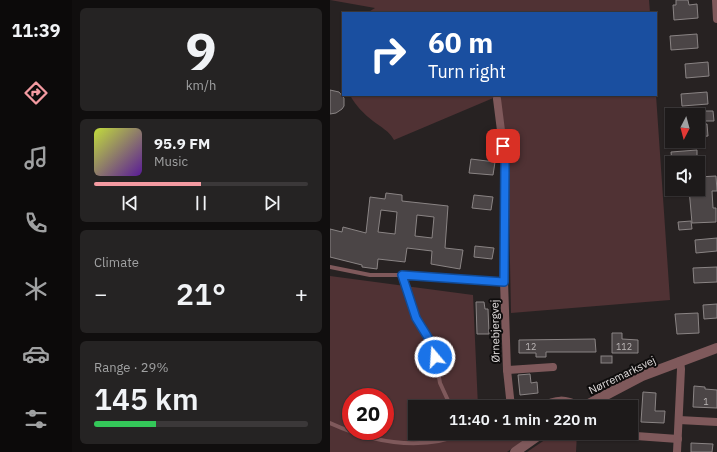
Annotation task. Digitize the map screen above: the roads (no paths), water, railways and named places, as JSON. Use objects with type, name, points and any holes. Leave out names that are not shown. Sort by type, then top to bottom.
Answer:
[{"type":"street","points":[[716,0],[717,19]]},
{"type":"street","name":"Ørnebjergvej","points":[[497,99],[505,162],[504,282],[507,370],[510,400]]},
{"type":"street","name":"Nørremarksvej","points":[[596,400],[642,376],[717,348]]},
{"type":"street","points":[[677,452],[681,369],[680,361]]},
{"type":"street","name":"Ørnebjergvej","points":[[507,370],[553,367]]},
{"type":"street","points":[[679,420],[717,422]]},
{"type":"street","points":[[638,436],[678,439]]},
{"type":"street","points":[[515,452],[532,440]]},
{"type":"lane","points":[[330,267],[370,275],[402,275],[504,282]]},
{"type":"lane","points":[[402,275],[416,318],[432,344],[440,383],[448,400]]},
{"type":"lane","points":[[330,423],[354,434],[386,444],[408,446],[453,440]]}]
